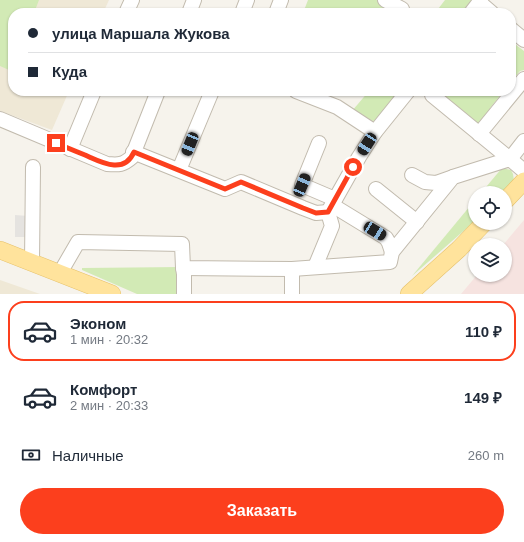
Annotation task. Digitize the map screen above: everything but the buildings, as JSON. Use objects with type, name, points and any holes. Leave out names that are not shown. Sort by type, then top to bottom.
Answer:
[{"type":"main road","points":[[512,194],[524,181]]},
{"type":"main road","points":[[409,294],[459,249],[477,230]]},
{"type":"main road","points":[[0,250],[112,294]]},
{"type":"street","points":[[385,0],[403,7]]},
{"type":"street","points":[[516,33],[524,40]]},
{"type":"street","points":[[516,89],[524,79]]},
{"type":"street","points":[[70,149],[92,96]]},
{"type":"street","points":[[0,119],[107,164],[117,165],[126,163],[132,157],[156,96]]},
{"type":"street","points":[[179,170],[210,96]]},
{"type":"street","points":[[326,96],[337,107],[375,132]]},
{"type":"street","points":[[315,268],[332,226],[332,205],[375,132],[404,96]]},
{"type":"street","points":[[433,96],[524,171]]},
{"type":"street","points":[[479,134],[510,96]]},
{"type":"street","points":[[412,175],[425,182],[436,183],[453,178],[510,159],[524,141]]},
{"type":"street","points":[[182,268],[315,268],[390,262],[392,252],[390,243],[386,238],[302,185],[319,143]]},
{"type":"street","points":[[134,152],[225,189],[241,182],[316,213],[332,205]]},
{"type":"street","points":[[32,262],[33,167]]},
{"type":"street","points":[[392,252],[453,178]]},
{"type":"street","points":[[376,190],[416,222]]},
{"type":"street","points":[[60,273],[78,242],[182,244],[184,294]]},
{"type":"street","points":[[292,268],[292,294]]},
{"type":"shaded area","points":[[0,0],[109,0],[105,8],[8,8],[8,96],[67,96],[52,130],[0,111]]},
{"type":"shaded area","points":[[15,215],[28,216],[28,237],[15,237]]},
{"type":"shaded area","points":[[524,220],[524,294],[461,294],[471,282],[512,282],[512,238],[509,238]]},
{"type":"shaded area","points":[[0,280],[40,294],[0,294]]},
{"type":"green space","points":[[0,0],[39,0],[36,8],[8,8],[8,70],[0,66]]},
{"type":"green space","points":[[308,0],[382,0],[397,8],[305,8]]},
{"type":"green space","points":[[445,0],[472,0],[465,8],[439,8]]},
{"type":"green space","points":[[516,45],[524,51],[524,70],[520,71],[516,76]]},
{"type":"green space","points":[[365,96],[395,96],[376,120],[373,121],[352,111]]},
{"type":"green space","points":[[443,96],[500,96],[490,108],[490,115],[479,130],[472,119]]},
{"type":"green space","points":[[502,168],[511,170],[514,181],[509,186],[487,186]]},
{"type":"green space","points":[[468,208],[468,227],[412,276]]},
{"type":"green space","points":[[181,267],[182,294],[137,294],[82,270],[82,268]]},
{"type":"route","points":[[56,143],[107,164],[117,165],[126,163],[132,157],[134,152],[225,189],[241,182],[316,213],[328,212],[353,167]]}]
